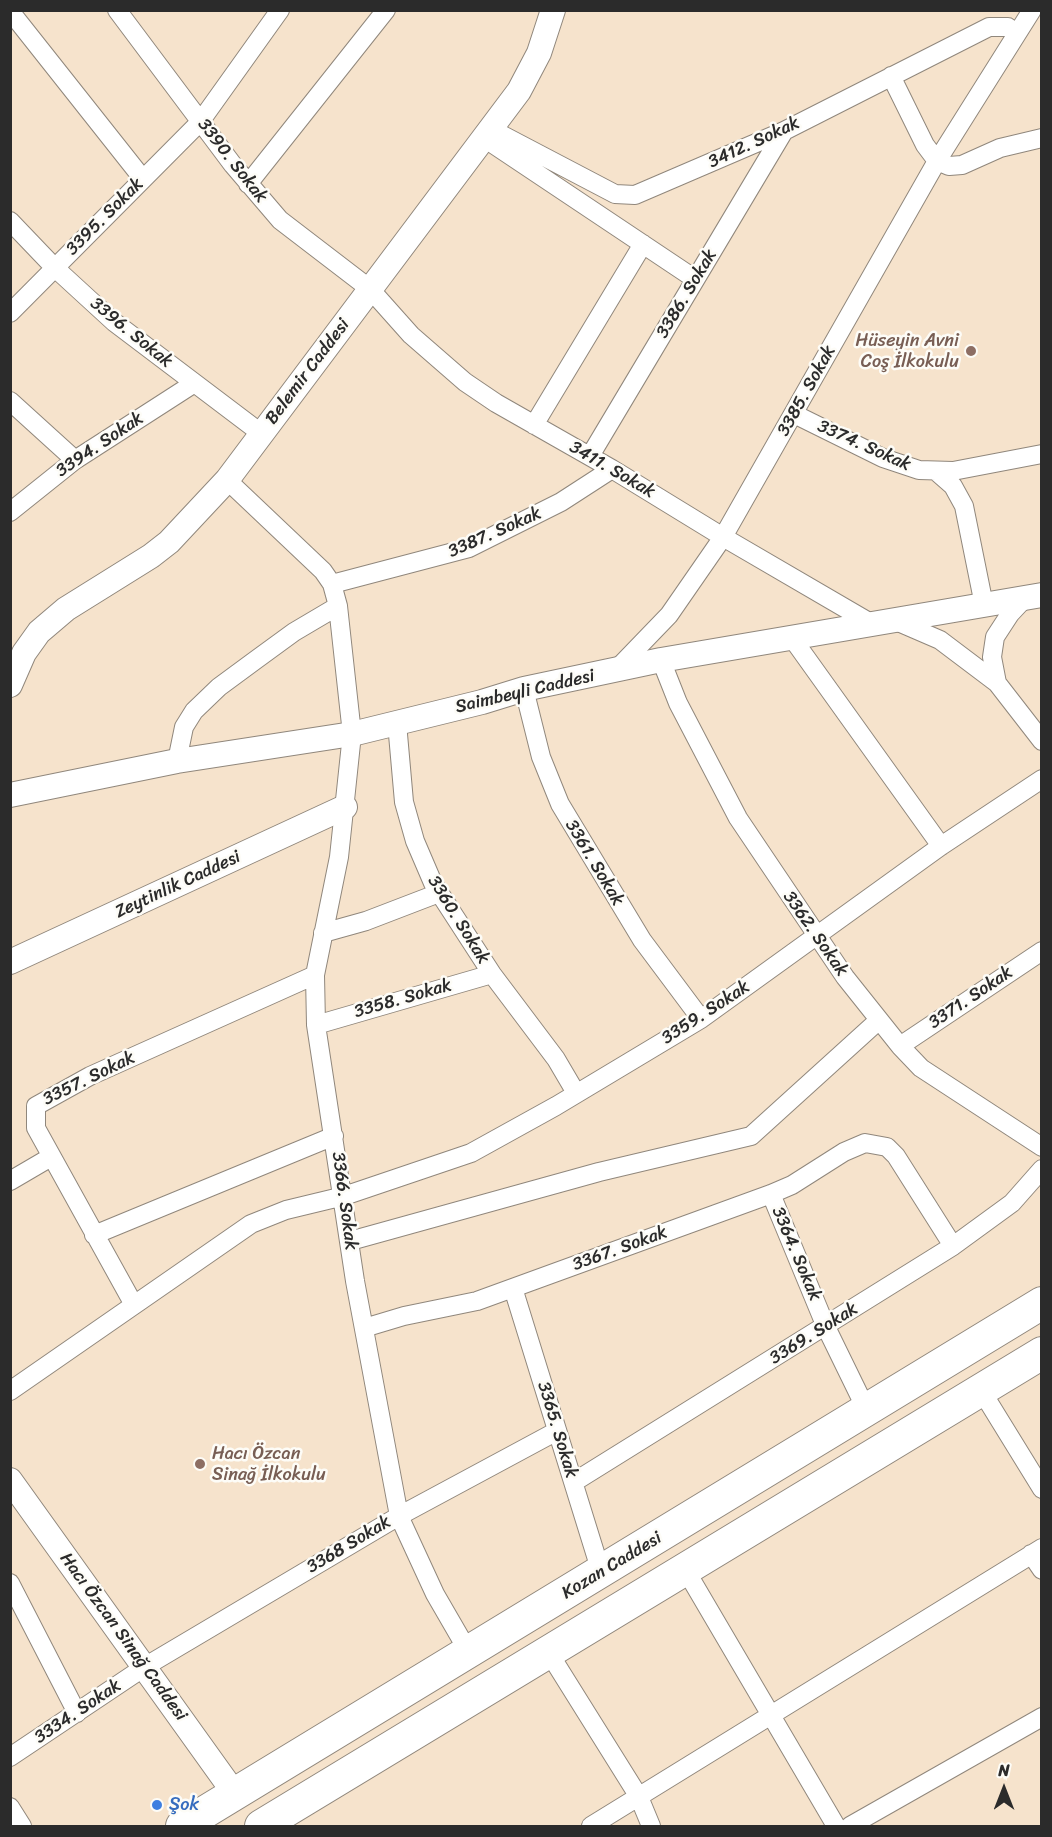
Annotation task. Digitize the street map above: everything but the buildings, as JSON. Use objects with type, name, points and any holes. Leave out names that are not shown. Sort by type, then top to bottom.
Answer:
[{"type":"highway","name":"Kozan Caddesi","points":[[182,1827],[1041,1303]]},
{"type":"highway","points":[[268,1825],[1041,1353]]},
{"type":"street","name":"3390. Sokak","points":[[117,10],[248,184],[280,220],[370,289]]},
{"type":"street","name":"3395. Sokak","points":[[10,313],[200,122],[280,10]]},
{"type":"street","points":[[248,184],[386,10]]},
{"type":"street","name":"Belemir Caddesi","points":[[10,685],[17,648],[53,619],[169,542],[226,480],[530,73],[553,10]]},
{"type":"street","points":[[10,11],[143,179]]},
{"type":"street","name":"3385. Sokak","points":[[615,671],[674,609],[723,537],[938,161],[1030,11]]},
{"type":"street","name":"3412. Sokak","points":[[487,133],[615,194],[626,196],[651,190],[784,130],[989,27],[1008,27],[1015,33]]},
{"type":"street","points":[[891,76],[925,145],[938,161],[949,166],[962,165],[1000,148],[1041,138]]},
{"type":"street","name":"3386. Sokak","points":[[590,456],[784,130]]},
{"type":"street","points":[[487,133],[695,279]]},
{"type":"street","name":"3396. Sokak","points":[[10,221],[54,267],[114,322],[262,434]]},
{"type":"street","points":[[534,425],[643,244]]},
{"type":"street","name":"3411. Sokak","points":[[370,289],[434,357],[496,404],[590,456],[723,537],[885,623],[940,640],[997,683]]},
{"type":"street","name":"3394. Sokak","points":[[10,512],[75,459],[193,384]]},
{"type":"street","points":[[10,401],[75,459]]},
{"type":"street","name":"3374. Sokak","points":[[794,414],[902,466],[937,472],[1041,454]]},
{"type":"street","name":"3387. Sokak","points":[[332,584],[435,559],[477,545],[561,502],[612,469]]},
{"type":"street","points":[[937,472],[953,486],[964,506],[984,605]]},
{"type":"street","points":[[226,480],[299,547],[332,584]]},
{"type":"street","name":"3366. Sokak","points":[[332,584],[338,606],[352,734],[337,865],[315,975],[315,1025],[364,1328],[399,1516],[435,1594],[468,1651]]},
{"type":"street","points":[[1033,596],[995,637],[992,657],[997,683],[1041,741]]},
{"type":"street","name":"Saimbeyli Caddesi","points":[[10,795],[177,761],[352,734],[482,702],[524,689],[661,660],[1033,596]]},
{"type":"street","points":[[177,761],[184,727],[194,711],[219,687],[267,652],[338,606]]},
{"type":"street","points":[[792,638],[940,846]]},
{"type":"street","name":"3362. Sokak","points":[[661,660],[678,703],[719,785],[815,935],[879,1020],[921,1068],[1041,1147]]},
{"type":"street","name":"3361. Sokak","points":[[524,689],[541,757],[560,804],[642,940],[701,1018]]},
{"type":"street","name":"3360. Sokak","points":[[397,723],[404,802],[415,841],[439,893],[492,974],[555,1059],[576,1093]]},
{"type":"street","name":"3359. Sokak","points":[[10,1390],[251,1224],[286,1210],[344,1196],[471,1153],[576,1093],[701,1018],[940,846],[1041,779]]},
{"type":"street","name":"Zeytinlik Caddesi","points":[[10,962],[345,807]]},
{"type":"street","points":[[323,933],[366,921],[439,893]]},
{"type":"street","name":"3371. Sokak","points":[[900,1046],[1041,951]]},
{"type":"street","name":"3358. Sokak","points":[[315,1025],[492,974]]},
{"type":"street","name":"3357. Sokak","points":[[134,1305],[36,1128],[34,1119],[36,1106],[42,1100],[315,975]]},
{"type":"street","points":[[350,1241],[599,1172],[751,1137],[879,1020]]},
{"type":"street","points":[[94,1235],[334,1136]]},
{"type":"street","name":"3367. Sokak","points":[[364,1328],[404,1316],[463,1306],[771,1194],[801,1180],[844,1152],[865,1143],[887,1147],[896,1156],[953,1246]]},
{"type":"street","points":[[10,1182],[51,1157]]},
{"type":"street","name":"3369. Sokak","points":[[574,1482],[953,1246],[1012,1203],[1041,1169]]},
{"type":"street","name":"3364. Sokak","points":[[771,1194],[826,1327],[867,1411]]},
{"type":"street","name":"3365. Sokak","points":[[513,1288],[601,1572]]},
{"type":"street","points":[[981,1390],[1041,1490]]},
{"type":"street","name":"3368 Sokak","points":[[146,1666],[399,1516],[557,1431]]},
{"type":"street","name":"Hacı Özcan Sinağ Caddesi","points":[[10,1480],[146,1666],[235,1794]]},
{"type":"street","points":[[591,1827],[771,1713],[1036,1551],[1041,1570]]},
{"type":"street","points":[[685,1569],[836,1827]]},
{"type":"street","points":[[10,1583],[77,1713]]},
{"type":"street","points":[[549,1653],[639,1797],[651,1827]]},
{"type":"street","name":"3334. Sokak","points":[[10,1756],[146,1666]]},
{"type":"street","points":[[850,1827],[1041,1717]]},
{"type":"street","points":[[10,1807],[22,1827]]},
{"type":"place","name":"Hüseyin Avni Coş İlkokulu","points":[[971,351]]},
{"type":"place","name":"Hacı Özcan Sinağ İlkokulu","points":[[200,1464]]},
{"type":"place","name":"Şok","points":[[157,1805]]}]
